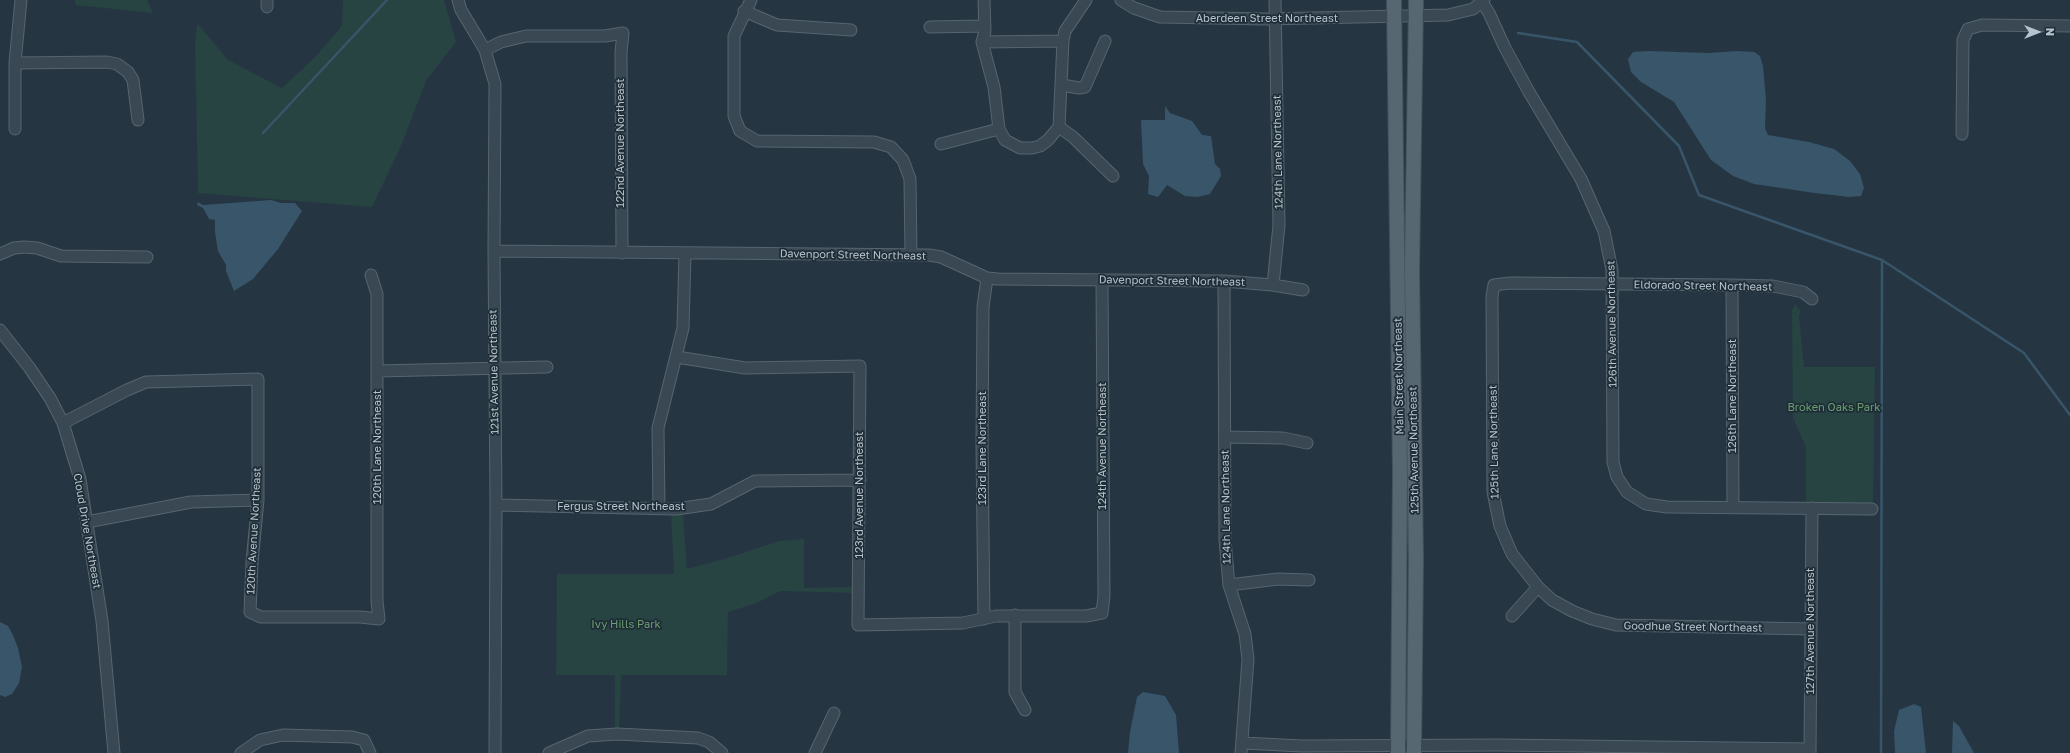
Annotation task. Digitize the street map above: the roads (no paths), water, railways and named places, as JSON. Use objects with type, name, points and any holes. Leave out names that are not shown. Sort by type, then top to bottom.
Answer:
[{"type":"main road","name":"Main Street Northeast","points":[[1394,0],[1400,474],[1398,750]]},
{"type":"main road","points":[[1416,0],[1417,16]]},
{"type":"main road","name":"125th Avenue Northeast","points":[[1414,749],[1416,560],[1412,272],[1417,16]]},
{"type":"street","points":[[15,128],[15,63],[21,0]]},
{"type":"street","name":"121st Avenue Northeast","points":[[458,0],[461,10],[485,50],[496,84],[494,251],[496,505],[494,753]]},
{"type":"street","points":[[750,0],[737,28],[734,46],[734,116],[740,131],[757,141],[874,142],[891,148],[898,153],[908,168],[910,179],[911,255]]},
{"type":"street","points":[[984,0],[985,31],[982,42],[994,87],[999,129],[1006,140],[1020,148],[1032,148],[1048,140],[1059,127],[1063,41],[1065,30],[1086,0]]},
{"type":"street","name":"Aberdeen Street Northeast","points":[[1121,0],[1134,8],[1160,17],[1275,20],[1455,14],[1473,9],[1483,1]]},
{"type":"street","name":"124th Lane Northeast","points":[[1272,285],[1279,225],[1275,0]]},
{"type":"street","name":"126th Avenue Northeast","points":[[1483,1],[1504,48],[1591,198],[1610,250],[1612,284],[1613,462],[1617,477],[1627,492],[1646,504],[1667,507],[1733,508]]},
{"type":"street","points":[[744,11],[777,25],[851,30]]},
{"type":"street","points":[[1962,134],[1963,40],[1968,29],[1982,25],[2070,26]]},
{"type":"street","points":[[930,27],[984,26]]},
{"type":"street","name":"122nd Avenue Northeast","points":[[485,50],[501,42],[526,36],[605,36],[623,33],[621,52],[622,252]]},
{"type":"street","points":[[982,42],[1063,41]]},
{"type":"street","points":[[1062,85],[1079,88],[1084,87],[1105,41]]},
{"type":"street","points":[[15,63],[107,62],[117,64],[128,72],[133,80],[138,120]]},
{"type":"street","points":[[1059,127],[1069,133],[1114,176]]},
{"type":"street","points":[[941,144],[999,129]]},
{"type":"street","points":[[0,254],[14,248],[24,247],[36,248],[61,256],[147,257]]},
{"type":"street","name":"Davenport Street Northeast","points":[[494,251],[911,255],[941,257],[987,278],[1224,281],[1272,285],[1303,290]]},
{"type":"street","points":[[659,509],[658,428],[665,396],[678,357],[683,328],[685,253]]},
{"type":"street","name":"120th Lane Northeast","points":[[246,614],[261,617],[360,617],[379,619],[377,601],[377,294],[371,275]]},
{"type":"street","name":"123rd Lane Northeast","points":[[984,619],[982,445],[983,307],[987,278]]},
{"type":"street","name":"124th Avenue Northeast","points":[[1015,615],[1086,616],[1102,613],[1104,596],[1102,280]]},
{"type":"street","name":"124th Lane Northeast","points":[[1224,281],[1225,540],[1229,585],[1244,634],[1248,659],[1242,748]]},
{"type":"street","name":"Eldorado Street Northeast","points":[[1494,285],[1510,283],[1773,286],[1803,292],[1812,299]]},
{"type":"street","name":"125th Lane Northeast","points":[[1494,285],[1492,296],[1493,492],[1500,526],[1512,554],[1538,587]]},
{"type":"street","name":"126th Lane Northeast","points":[[1732,285],[1733,508]]},
{"type":"street","name":"Cloud Drive Northeast","points":[[0,330],[29,367],[63,423],[80,480],[102,621],[114,753]]},
{"type":"street","name":"123rd Avenue Northeast","points":[[678,357],[745,368],[860,366],[858,625],[962,624],[984,619]]},
{"type":"street","points":[[378,370],[547,367]]},
{"type":"street","name":"120th Avenue Northeast","points":[[63,423],[127,390],[146,382],[258,379],[258,500],[246,614]]},
{"type":"street","points":[[1225,437],[1283,438],[1307,443]]},
{"type":"street","name":"Fergus Street Northeast","points":[[496,505],[676,509],[711,504],[755,481],[860,480]]},
{"type":"street","points":[[87,522],[191,502],[258,500]]},
{"type":"street","points":[[1733,508],[1872,509]]},
{"type":"street","name":"127th Avenue Northeast","points":[[1810,751],[1812,508]]},
{"type":"street","points":[[1229,585],[1278,579],[1309,580]]},
{"type":"street","points":[[1512,616],[1538,587]]},
{"type":"street","name":"Goodhue Street Northeast","points":[[1538,587],[1552,600],[1572,611],[1592,619],[1616,625],[1810,629]]},
{"type":"street","points":[[984,619],[1015,615],[1015,692],[1025,710]]},
{"type":"street","points":[[815,753],[834,713]]},
{"type":"street","points":[[549,753],[588,736],[617,734],[689,737],[709,742],[720,751]]},
{"type":"street","points":[[241,753],[260,740],[283,735],[352,737],[365,741],[370,753]]},
{"type":"street","points":[[1242,748],[1302,746],[1398,750],[1498,749],[1810,751]]},
{"type":"water","points":[[1737,51],[1754,52],[1760,56],[1763,66],[1766,100],[1765,128],[1768,135],[1809,142],[1834,149],[1850,161],[1860,174],[1864,188],[1861,196],[1849,197],[1754,184],[1733,176],[1711,160],[1674,102],[1641,82],[1631,72],[1628,59],[1633,52],[1709,53]]},
{"type":"water","points":[[1165,106],[1170,113],[1192,121],[1202,135],[1211,136],[1215,164],[1220,169],[1221,176],[1210,194],[1198,197],[1185,196],[1167,185],[1158,197],[1148,194],[1149,176],[1143,164],[1141,120],[1165,120]]},
{"type":"water","points":[[271,200],[281,203],[295,203],[302,211],[278,249],[253,279],[234,291],[226,271],[226,265],[218,251],[215,220],[209,219],[203,208],[197,205],[198,202],[203,205]]},
{"type":"water","points":[[0,622],[8,626],[13,635],[18,648],[22,667],[19,683],[12,694],[5,697],[0,695]]},
{"type":"water","points":[[1143,692],[1165,696],[1176,715],[1179,753],[1128,753],[1130,732],[1137,697]]},
{"type":"water","points":[[1914,704],[1921,707],[1926,753],[1895,753],[1894,731],[1899,710]]},
{"type":"water","points":[[1953,721],[1959,726],[1974,753],[1952,753]]},
{"type":"waterway","points":[[263,133],[387,0]]},
{"type":"waterway","points":[[1518,33],[1577,42],[1679,146],[1699,195],[1882,260],[2024,353],[2070,415]]},
{"type":"waterway","points":[[1881,753],[1882,261]]},
{"type":"park label","name":"Broken Oaks Park","points":[[1834,408]]},
{"type":"park label","name":"Ivy Hills Park","points":[[626,625]]}]
